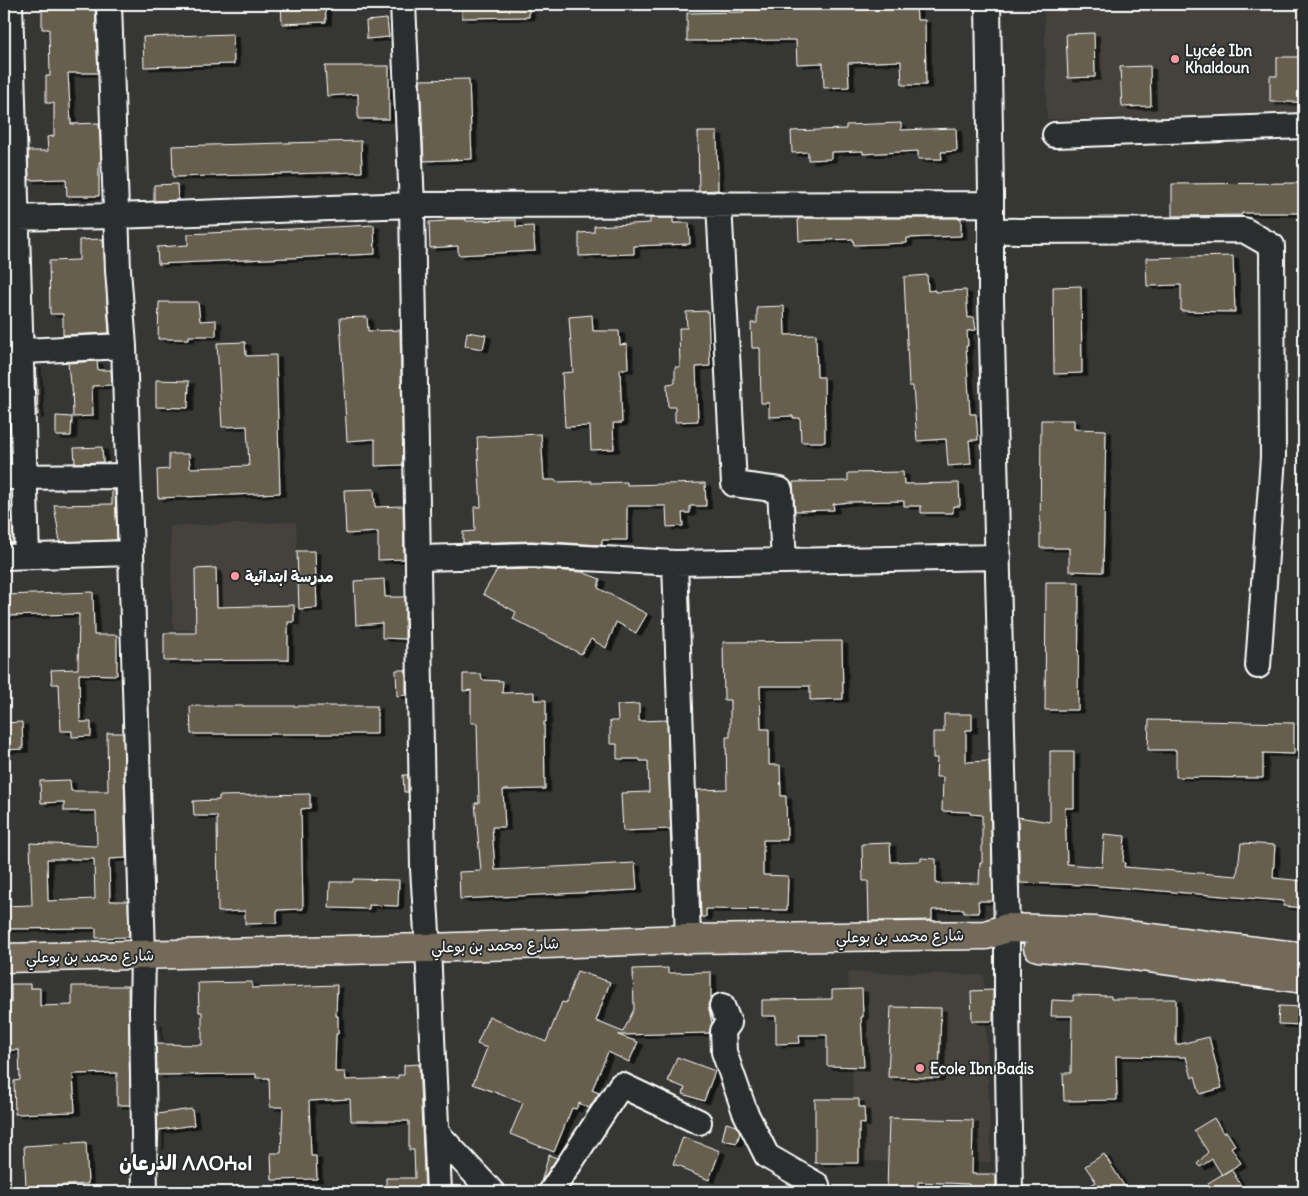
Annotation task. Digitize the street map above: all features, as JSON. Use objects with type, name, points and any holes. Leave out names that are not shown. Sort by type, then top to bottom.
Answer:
[{"type":"main road","points":[[1000,936],[1095,931],[1304,957]]},
{"type":"main road","name":"شارع محمد بن بوعلي","points":[[4,958],[428,948],[688,939],[1000,936]]},
{"type":"main road","points":[[1000,936],[1304,979]]},
{"type":"street","points":[[10,4],[10,218],[15,556],[131,553]]},
{"type":"street","points":[[109,4],[118,270],[124,346],[144,954],[142,1011],[145,1192]]},
{"type":"street","points":[[403,4],[412,205],[423,869],[439,1192]]},
{"type":"street","points":[[988,4],[991,298],[998,557],[1000,936],[1010,1192]]},
{"type":"street","points":[[1055,135],[1304,126]]},
{"type":"street","points":[[719,204],[734,484],[780,490],[784,561]]},
{"type":"street","points":[[10,218],[412,205],[991,204]]},
{"type":"street","points":[[991,231],[1244,230],[1272,246],[1273,458],[1258,666]]},
{"type":"street","points":[[12,352],[124,346]]},
{"type":"street","points":[[14,477],[128,476]]},
{"type":"street","points":[[419,558],[531,555],[675,563],[998,557]]},
{"type":"street","points":[[675,563],[688,939]]},
{"type":"street","points":[[722,1006],[729,1023],[723,1031],[724,1052],[745,1112],[767,1156],[817,1185],[819,1192]]},
{"type":"street","points":[[551,1192],[621,1085],[699,1122]]},
{"type":"street","points":[[436,1132],[492,1192]]},
{"type":"street","points":[[1009,1163],[1027,1192]]},
{"type":"shaded area","name":"Lycée Ibn Khaldoun","points":[[1044,4],[1304,4],[1304,115],[1047,119]]},
{"type":"shaded area","name":"مدرسة ابتدائية","points":[[296,522],[300,626],[173,630],[170,526]]},
{"type":"shaded area","name":"Ecole Ibn Badis","points":[[848,972],[984,975],[991,1162],[856,1161]]},
{"type":"building","points":[[95,4],[98,73],[68,73],[71,124],[99,123],[101,162],[99,162],[99,196],[67,196],[66,179],[29,180],[28,151],[48,151],[47,137],[54,136],[54,103],[46,103],[46,76],[50,76],[49,29],[42,29],[42,5]]},
{"type":"building","points":[[281,4],[325,4],[326,22],[282,24]]},
{"type":"building","points":[[462,4],[529,4],[529,17],[462,18]]},
{"type":"building","points":[[743,4],[916,4],[917,20],[925,20],[926,85],[902,85],[901,61],[848,63],[849,87],[824,88],[823,63],[797,64],[796,40],[687,41],[687,13],[744,12]]},
{"type":"building","points":[[387,19],[389,37],[367,39],[366,21]]},
{"type":"building","points":[[1094,33],[1095,77],[1068,78],[1066,34]]},
{"type":"building","points":[[233,34],[234,64],[144,67],[143,37]]},
{"type":"building","points":[[1277,57],[1304,57],[1304,102],[1270,102],[1270,76],[1277,76]]},
{"type":"building","points":[[325,66],[389,66],[389,119],[358,119],[358,94],[327,96]]},
{"type":"building","points":[[1150,66],[1151,106],[1122,107],[1120,67]]},
{"type":"building","points":[[469,79],[472,159],[424,161],[420,80]]},
{"type":"building","points":[[901,123],[901,130],[956,128],[957,151],[941,152],[942,159],[918,159],[918,151],[863,154],[863,151],[831,152],[831,159],[808,160],[808,152],[792,153],[791,131],[846,129],[846,125]]},
{"type":"building","points":[[698,132],[717,132],[718,190],[699,191]]},
{"type":"building","points":[[361,141],[362,172],[173,177],[172,146]]},
{"type":"building","points":[[1304,183],[1304,213],[1172,216],[1172,184]]},
{"type":"building","points":[[177,184],[178,200],[154,201],[154,185]]},
{"type":"building","points":[[650,218],[673,218],[673,223],[689,223],[690,244],[634,246],[634,254],[579,256],[579,233],[594,232],[594,226],[650,223]]},
{"type":"building","points":[[798,218],[961,218],[961,236],[907,238],[907,243],[854,245],[853,239],[799,241]]},
{"type":"building","points":[[446,219],[466,219],[466,221],[516,220],[516,227],[533,226],[535,251],[458,255],[458,246],[430,248],[429,222],[446,221]]},
{"type":"building","points":[[374,225],[375,254],[158,264],[157,247],[188,245],[188,234]]},
{"type":"building","points":[[103,239],[109,333],[63,335],[63,314],[50,314],[49,261],[79,260],[79,240]]},
{"type":"building","points":[[1233,256],[1235,312],[1181,311],[1181,285],[1147,286],[1146,258]]},
{"type":"building","points":[[927,275],[928,291],[966,290],[968,318],[974,317],[976,330],[967,331],[968,346],[966,346],[970,414],[976,414],[978,440],[969,440],[971,464],[948,466],[946,439],[917,441],[913,386],[909,386],[904,277]]},
{"type":"building","points":[[1081,286],[1082,373],[1054,374],[1053,287]]},
{"type":"building","points":[[159,302],[198,302],[200,321],[216,320],[216,336],[189,336],[189,339],[158,339]]},
{"type":"building","points":[[784,306],[785,335],[816,334],[817,377],[824,377],[825,442],[801,442],[800,418],[793,418],[793,416],[769,417],[769,403],[761,403],[760,348],[752,348],[751,323],[757,323],[757,307]]},
{"type":"building","points":[[4,307],[6,307],[6,329],[4,329]]},
{"type":"building","points":[[708,311],[710,366],[696,367],[698,421],[675,422],[675,407],[668,407],[667,384],[675,383],[675,367],[680,367],[679,328],[687,328],[686,312]]},
{"type":"building","points":[[592,315],[593,331],[619,331],[620,345],[627,344],[628,369],[620,369],[622,423],[613,423],[614,449],[591,450],[590,426],[565,427],[562,373],[573,372],[569,317]]},
{"type":"building","points":[[367,317],[368,331],[400,330],[403,465],[375,466],[375,439],[347,441],[340,318]]},
{"type":"building","points":[[467,332],[486,335],[483,349],[465,346]]},
{"type":"building","points":[[245,342],[246,356],[276,355],[280,493],[158,498],[157,470],[169,469],[169,454],[189,454],[190,468],[249,466],[247,426],[222,427],[217,343]]},
{"type":"building","points":[[97,361],[98,370],[111,370],[112,385],[92,386],[93,416],[73,417],[72,384],[70,384],[68,363]]},
{"type":"building","points":[[35,364],[37,386],[38,415],[36,415]]},
{"type":"building","points":[[4,366],[7,366],[9,412],[4,412]]},
{"type":"building","points":[[156,380],[189,381],[188,408],[156,407]]},
{"type":"building","points":[[56,416],[72,417],[71,436],[56,436]]},
{"type":"building","points":[[1041,420],[1074,420],[1074,429],[1106,430],[1103,572],[1069,571],[1069,548],[1040,548]]},
{"type":"building","points":[[541,434],[544,480],[556,480],[556,482],[591,481],[591,483],[627,482],[627,485],[705,483],[706,506],[690,506],[690,513],[682,513],[683,526],[667,527],[666,506],[627,506],[627,540],[602,540],[602,545],[532,541],[463,543],[463,532],[475,531],[474,507],[481,507],[477,437]]},
{"type":"building","points":[[102,447],[103,462],[75,463],[74,448]]},
{"type":"building","points":[[903,472],[904,484],[959,483],[960,506],[953,506],[953,513],[921,513],[921,506],[904,506],[904,501],[849,502],[833,504],[834,510],[795,511],[793,482],[848,481],[848,473]]},
{"type":"building","points":[[374,489],[375,507],[403,506],[404,559],[378,560],[378,532],[346,534],[344,490]]},
{"type":"building","points":[[112,490],[115,490],[117,540],[60,542],[54,505],[112,504]]},
{"type":"building","points":[[4,507],[12,507],[13,543],[4,543]]},
{"type":"building","points":[[297,551],[315,551],[317,608],[299,609]]},
{"type":"building","points":[[216,568],[217,607],[294,605],[294,622],[288,622],[288,660],[164,661],[164,633],[196,633],[195,569]]},
{"type":"building","points":[[531,569],[582,572],[600,579],[598,588],[647,614],[636,633],[616,622],[606,648],[591,639],[581,654],[513,619],[516,612],[483,594],[497,570]]},
{"type":"building","points":[[384,579],[385,597],[405,597],[405,639],[382,638],[382,623],[356,625],[354,581]]},
{"type":"building","points":[[1046,582],[1079,582],[1078,710],[1045,710]]},
{"type":"building","points":[[93,592],[94,635],[117,635],[117,675],[79,674],[80,722],[91,722],[91,736],[72,737],[72,731],[61,731],[59,684],[52,684],[51,670],[78,669],[79,614],[4,616],[4,595]]},
{"type":"building","points":[[842,641],[843,699],[810,700],[810,686],[760,686],[761,729],[769,729],[769,765],[780,765],[781,796],[786,796],[787,840],[763,840],[763,875],[788,876],[787,910],[706,909],[706,917],[701,917],[697,790],[727,789],[726,737],[730,737],[730,700],[724,700],[723,642]]},
{"type":"building","points":[[396,670],[406,670],[406,695],[397,696]]},
{"type":"building","points":[[463,674],[481,674],[482,680],[503,681],[502,693],[534,692],[534,700],[546,700],[546,722],[544,722],[545,789],[503,790],[505,827],[492,827],[495,870],[635,863],[637,890],[460,899],[459,872],[481,871],[475,803],[479,803],[477,723],[471,723],[471,690],[463,691]]},
{"type":"building","points":[[639,704],[639,721],[667,720],[672,868],[670,829],[623,831],[621,793],[649,792],[648,761],[617,759],[617,744],[610,744],[610,721],[618,721],[617,705]]},
{"type":"building","points":[[190,706],[377,706],[377,734],[191,734]]},
{"type":"building","points":[[944,714],[972,714],[972,730],[966,730],[966,762],[989,761],[993,901],[978,901],[979,913],[964,913],[964,909],[932,910],[932,920],[869,921],[868,881],[863,881],[862,844],[890,843],[891,862],[921,861],[921,858],[936,859],[936,884],[979,883],[980,863],[982,863],[982,815],[970,814],[970,812],[942,811],[943,777],[936,777],[937,758],[933,758],[933,732],[944,732]]},
{"type":"building","points":[[1149,720],[1294,723],[1294,754],[1263,753],[1263,778],[1176,777],[1176,750],[1148,750]]},
{"type":"building","points":[[22,722],[23,749],[4,750],[4,723]]},
{"type":"building","points":[[107,733],[123,733],[126,858],[109,859],[110,901],[128,901],[129,937],[96,938],[96,928],[4,929],[4,906],[32,905],[30,843],[97,846],[96,811],[64,811],[64,802],[41,803],[40,781],[70,780],[71,791],[108,791]],"holes":[[[47,859],[94,859],[95,899],[48,901]]]},
{"type":"building","points":[[1050,751],[1074,751],[1074,808],[1065,808],[1067,864],[1102,867],[1104,834],[1125,836],[1124,867],[1237,876],[1241,843],[1275,845],[1273,878],[1304,881],[1304,908],[1283,906],[1284,901],[1088,885],[1020,883],[1018,817],[1050,822]]},
{"type":"building","points":[[403,775],[408,775],[408,792],[404,792]]},
{"type":"building","points":[[310,794],[310,808],[301,809],[303,909],[277,910],[277,923],[245,924],[245,911],[218,912],[217,816],[194,816],[193,801],[219,800],[219,796]]},
{"type":"building","points":[[353,879],[399,880],[398,906],[369,905],[369,909],[329,908],[330,882],[353,882]]},
{"type":"building","points":[[668,968],[668,973],[711,972],[711,997],[708,1005],[712,1023],[709,1033],[618,1035],[638,1042],[629,1062],[608,1052],[592,1090],[599,1093],[589,1108],[579,1103],[576,1109],[572,1108],[554,1152],[510,1134],[523,1103],[473,1084],[487,1048],[477,1044],[489,1016],[546,1042],[562,1002],[566,1003],[577,971],[610,982],[596,1021],[623,1032],[634,1009],[633,969]]},
{"type":"building","points":[[252,982],[252,988],[337,985],[336,1016],[338,1016],[338,1034],[336,1034],[335,1072],[345,1072],[346,1080],[398,1078],[398,1075],[404,1075],[404,1065],[419,1064],[425,1192],[386,1192],[386,1178],[415,1178],[414,1150],[409,1150],[409,1121],[351,1121],[350,1099],[309,1101],[311,1156],[316,1156],[317,1179],[272,1180],[271,1153],[281,1153],[283,1107],[270,1107],[269,1078],[256,1078],[256,1074],[157,1075],[156,1022],[157,1044],[202,1045],[202,1012],[199,1012],[198,983]]},
{"type":"building","points":[[11,984],[30,984],[30,988],[40,988],[40,1006],[72,1005],[72,986],[128,986],[130,1105],[117,1105],[117,1073],[73,1074],[75,1112],[15,1114],[14,1081],[20,1080],[19,1050],[4,1050],[4,1003],[11,1003]]},
{"type":"building","points":[[862,989],[863,1017],[861,1017],[864,1067],[827,1066],[827,1035],[799,1035],[800,1043],[776,1044],[776,1016],[762,1016],[762,1000],[832,999],[832,990]]},
{"type":"building","points":[[993,990],[993,1021],[972,1021],[971,991]]},
{"type":"building","points":[[1073,995],[1111,996],[1111,999],[1176,999],[1176,1045],[1209,1037],[1222,1088],[1200,1094],[1195,1076],[1192,1078],[1186,1057],[1116,1056],[1117,1100],[1064,1101],[1063,1073],[1071,1073],[1072,1016],[1051,1016],[1052,1000],[1073,1001]]},
{"type":"building","points":[[1279,1006],[1304,1007],[1304,1025],[1278,1024]]},
{"type":"building","points":[[891,1007],[941,1008],[939,1078],[888,1077]]},
{"type":"building","points":[[677,1057],[715,1071],[704,1101],[683,1094],[685,1088],[668,1081]]},
{"type":"building","points":[[815,1099],[859,1099],[859,1107],[864,1107],[865,1124],[859,1123],[859,1163],[815,1163]]},
{"type":"building","points":[[192,1109],[194,1125],[159,1130],[158,1147],[157,1114]]},
{"type":"building","points":[[889,1118],[973,1120],[972,1174],[996,1174],[996,1192],[969,1192],[969,1184],[918,1182],[918,1192],[887,1192]]},
{"type":"building","points":[[1214,1118],[1224,1134],[1226,1131],[1235,1145],[1231,1147],[1241,1163],[1222,1175],[1212,1159],[1200,1167],[1197,1164],[1208,1152],[1194,1130]]},
{"type":"building","points":[[726,1123],[737,1126],[740,1132],[737,1143],[722,1140]]},
{"type":"building","points":[[683,1137],[720,1151],[709,1180],[673,1164]]},
{"type":"building","points":[[86,1142],[88,1184],[26,1187],[24,1146]]},
{"type":"building","points":[[1104,1154],[1128,1192],[1080,1192],[1096,1182],[1085,1166]]},
{"type":"building","points":[[549,1155],[557,1158],[541,1182]]},
{"type":"building","points":[[1231,1169],[1245,1192],[1214,1192],[1208,1183]]},
{"type":"place","name":"Lycée Ibn Khaldoun","points":[[1175,59]]},
{"type":"place","name":"مدرسة ابتدائية","points":[[235,576]]},
{"type":"place","name":"Ecole Ibn Badis","points":[[920,1068]]},
{"type":"district","name":"الذرعان ⴷⴷⵔⵄⴰⵏ","points":[[186,1162]]}]
